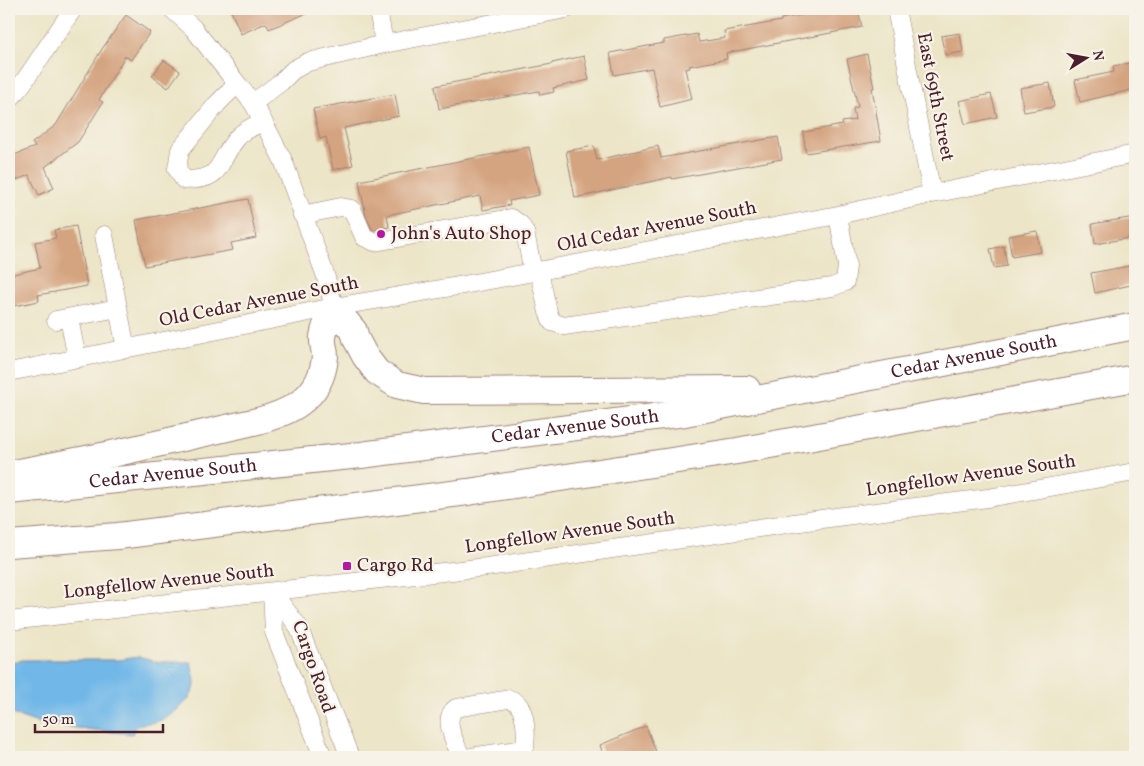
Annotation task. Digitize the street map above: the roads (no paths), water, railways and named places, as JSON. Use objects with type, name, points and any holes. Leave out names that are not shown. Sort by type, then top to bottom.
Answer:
[{"type":"highway","points":[[334,307],[354,331],[364,356],[377,372],[397,385],[424,391],[808,389]]},
{"type":"highway","points":[[9,474],[112,454],[257,422],[289,411],[307,397],[320,376],[325,356],[323,337],[334,307]]},
{"type":"highway","name":"Cedar Avenue South","points":[[9,491],[361,455],[685,413],[1135,326]]},
{"type":"highway","points":[[9,544],[118,536],[468,492],[737,451],[1135,378]]},
{"type":"highway","points":[[992,404],[1055,407],[1135,397]]},
{"type":"street","points":[[9,100],[23,83],[73,9]]},
{"type":"street","points":[[172,9],[193,28],[253,103],[263,121],[283,160],[327,280],[334,307]]},
{"type":"street","points":[[378,9],[384,44]]},
{"type":"street","points":[[253,103],[281,82],[293,70],[308,62],[384,44],[566,9]]},
{"type":"street","name":"East 69th Street","points":[[896,9],[932,194]]},
{"type":"street","points":[[237,84],[217,104],[180,150],[177,169],[184,180],[200,180],[213,176],[238,136],[263,121]]},
{"type":"street","name":"Old Cedar Avenue South","points":[[9,372],[334,307],[838,214],[1135,154]]},
{"type":"street","points":[[302,214],[341,207],[352,209],[364,237],[375,242],[511,218],[520,224],[525,232],[552,322],[564,326],[832,287],[845,282],[847,266],[838,214]]},
{"type":"street","points":[[104,235],[126,349]]},
{"type":"street","points":[[77,359],[62,319],[118,308]]},
{"type":"street","name":"Longfellow Avenue South","points":[[9,620],[487,567],[836,517],[988,498],[1135,472]]},
{"type":"street","name":"Cargo Road","points":[[272,592],[274,632],[323,757]]},
{"type":"street","name":"Cargo Road","points":[[272,592],[298,626],[350,757]]},
{"type":"street","points":[[461,757],[449,723],[451,712],[456,708],[509,699],[518,703],[525,724],[524,753],[471,757]]},
{"type":"water","points":[[138,657],[156,662],[191,662],[195,686],[192,694],[178,709],[160,720],[139,725],[132,734],[41,724],[9,713],[9,664],[22,660],[118,660]]},
{"type":"place","name":"John's Auto Shop","points":[[381,234]]},
{"type":"place","name":"Cargo Rd","points":[[347,566]]}]
